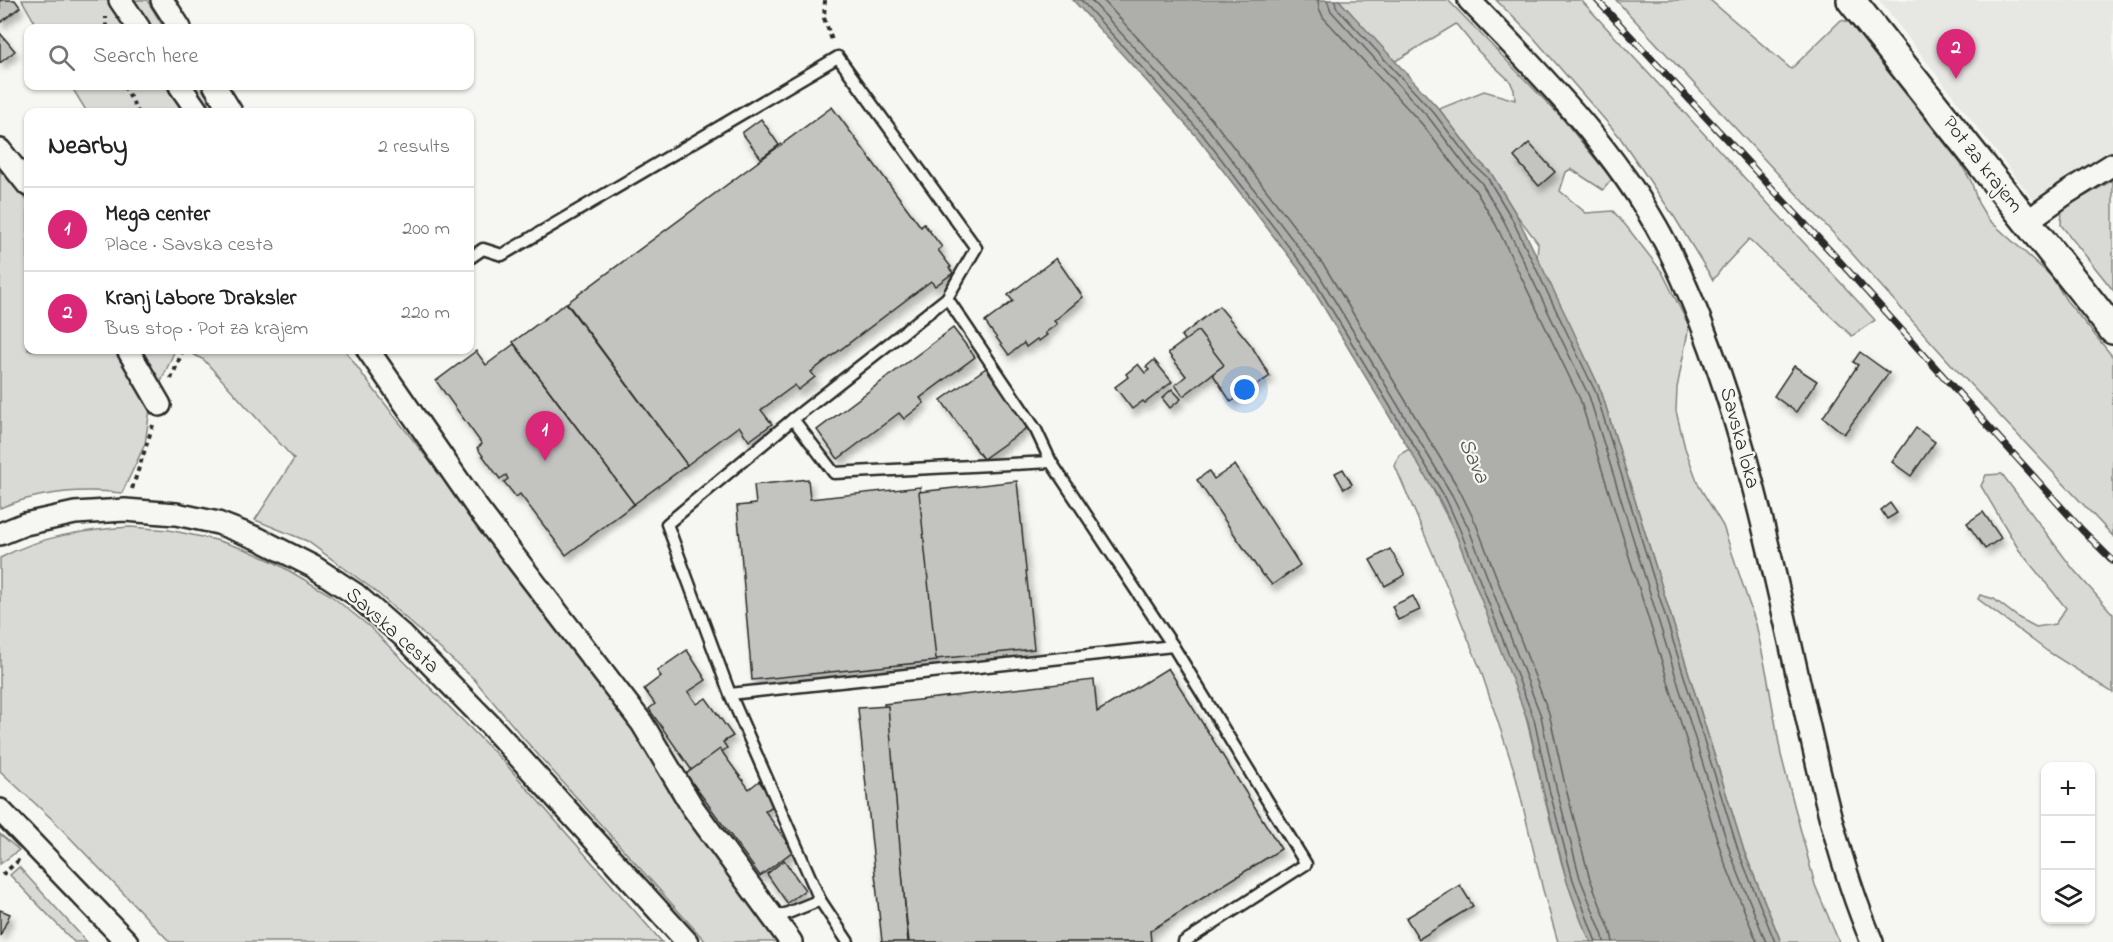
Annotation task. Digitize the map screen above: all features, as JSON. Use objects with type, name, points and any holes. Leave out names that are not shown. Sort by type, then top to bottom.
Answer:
[{"type":"street","points":[[120,0],[136,24]]},
{"type":"street","points":[[162,0],[177,24]]},
{"type":"street","name":"Savska loka","points":[[1469,0],[1559,93],[1633,189],[1672,256],[1701,322],[1724,381],[1742,444],[1842,861],[1872,942]]},
{"type":"street","name":"Pot za krajem","points":[[1851,0],[2113,330]]},
{"type":"street","points":[[183,90],[195,108]]},
{"type":"street","points":[[217,90],[229,108]]},
{"type":"street","points":[[0,150],[24,181]]},
{"type":"street","points":[[2026,222],[2113,164]]},
{"type":"street","points":[[130,354],[160,405]]},
{"type":"street","points":[[371,354],[478,509],[642,723],[693,808],[790,942]]},
{"type":"street","name":"Savska cesta","points":[[0,534],[26,524],[75,513],[125,510],[176,514],[218,523],[259,538],[315,567],[355,594],[403,636],[490,725],[687,942]]},
{"type":"street","points":[[0,810],[127,942]]},
{"type":"lane","points":[[474,255],[483,249],[502,255],[838,57],[976,248],[947,298],[792,419],[667,524],[730,694],[820,900],[848,942]]},
{"type":"lane","points":[[947,298],[1036,430],[1051,462],[1173,646],[1306,864],[1184,942]]},
{"type":"lane","points":[[792,419],[834,473],[1051,462]]},
{"type":"lane","points":[[730,694],[1173,646]]},
{"type":"lane","points":[[773,920],[820,900]]},
{"type":"path","points":[[825,0],[824,18],[838,57]]},
{"type":"path","points":[[126,90],[136,108]]},
{"type":"path","points":[[125,510],[160,405],[181,354]]},
{"type":"path","points":[[2,875],[18,861]]},
{"type":"shaded area","points":[[22,0],[147,0],[162,24],[36,24]]},
{"type":"shaded area","points":[[1339,0],[1448,0],[1561,117],[1612,179],[1603,190],[1571,169],[1566,172],[1560,191],[1586,213],[1613,211],[1662,272],[1689,326],[1677,388],[1676,411],[1685,448],[1699,486],[1723,526],[1756,624],[1781,755],[1815,885],[1839,942],[1781,942],[1744,851],[1601,391],[1537,258],[1538,243],[1516,214],[1491,173],[1439,109],[1484,91],[1515,100],[1510,81],[1479,52],[1456,24],[1394,62]]},
{"type":"shaded area","points":[[1496,0],[1581,0],[1875,320],[1852,336],[1749,239],[1713,280],[1675,218],[1619,136],[1533,37]]},
{"type":"shaded area","points":[[1616,0],[1710,0],[1791,69],[1841,20],[1849,22],[1961,164],[1971,181],[1978,203],[1988,219],[2052,277],[2066,300],[2113,357],[2113,536],[1951,364],[1847,248]]},
{"type":"shaded area","points":[[1879,0],[2113,0],[2113,180],[2062,209],[2035,202]]},
{"type":"shaded area","points":[[73,90],[203,90],[214,108],[85,108]]},
{"type":"shaded area","points":[[0,171],[13,182],[24,197],[24,354],[123,354],[150,409],[145,444],[122,493],[75,491],[29,498],[0,508]]},
{"type":"shaded area","points":[[2113,180],[2113,290],[2061,225],[2062,209]]},
{"type":"shaded area","points":[[140,354],[173,354],[161,382],[153,377]]},
{"type":"shaded area","points":[[193,354],[348,354],[637,729],[783,942],[706,942],[524,739],[474,679],[374,590],[307,541],[255,520],[294,459],[204,360]]},
{"type":"shaded area","points":[[1409,449],[1455,532],[1520,697],[1563,868],[1591,942],[1558,942],[1515,773],[1481,671],[1395,466],[1399,455]]},
{"type":"shaded area","points":[[2002,474],[2073,569],[2113,614],[2113,693],[2047,651],[1978,599],[1980,595],[1994,599],[2019,618],[2036,627],[2055,624],[2066,608],[2019,550],[1981,486],[1986,475]]},
{"type":"shaded area","points":[[130,527],[169,530],[216,540],[247,550],[274,562],[329,594],[370,627],[504,762],[662,942],[170,942],[53,820],[0,771],[0,558],[31,544],[63,535]]},
{"type":"shaded area","points":[[0,834],[19,850],[0,864]]},
{"type":"shaded area","points":[[19,867],[87,942],[74,942],[10,875]]},
{"type":"water","name":"Sava","points":[[1073,0],[1339,0],[1439,109],[1491,173],[1516,214],[1601,391],[1744,851],[1781,942],[1591,942],[1567,882],[1528,721],[1455,532],[1441,502],[1308,281],[1198,138]]},
{"type":"building","points":[[0,0],[15,0],[20,7],[0,23]]},
{"type":"building","points":[[0,33],[15,51],[0,63]]},
{"type":"building","points":[[832,107],[921,227],[924,224],[942,247],[938,250],[953,273],[935,286],[931,281],[811,372],[815,377],[798,390],[795,385],[761,410],[772,424],[749,441],[739,426],[687,465],[567,303]]},
{"type":"building","points":[[761,119],[779,145],[761,158],[742,133]]},
{"type":"building","points":[[1529,143],[1555,172],[1539,186],[1514,157]]},
{"type":"building","points":[[1056,258],[1083,297],[1054,321],[1057,324],[1045,333],[1047,335],[1026,347],[1024,343],[1009,355],[985,322],[1013,301],[1008,295]]},
{"type":"building","points":[[566,303],[687,465],[634,504],[513,342]]},
{"type":"building","points":[[1219,306],[1251,345],[1270,376],[1231,402],[1212,373],[1181,336]]},
{"type":"building","points":[[953,328],[975,357],[920,398],[924,403],[904,419],[899,413],[838,459],[817,430]]},
{"type":"building","points":[[1198,331],[1224,365],[1183,396],[1175,385],[1186,376],[1168,353]]},
{"type":"building","points":[[514,344],[634,504],[566,555],[520,494],[516,497],[504,482],[508,479],[506,475],[500,479],[477,448],[482,444],[436,381],[476,351],[486,365]]},
{"type":"building","points":[[1860,352],[1889,373],[1844,434],[1823,417],[1858,365],[1853,362]]},
{"type":"building","points":[[1154,360],[1172,382],[1145,403],[1143,401],[1132,409],[1115,387],[1128,377],[1126,374],[1138,364],[1145,373],[1149,370],[1146,367]]},
{"type":"building","points":[[1794,366],[1817,381],[1796,412],[1774,396]]},
{"type":"building","points":[[986,368],[1028,427],[983,459],[941,400]]},
{"type":"building","points":[[1172,389],[1181,399],[1170,408],[1162,398]]},
{"type":"building","points":[[1916,428],[1935,442],[1911,476],[1892,462]]},
{"type":"building","points":[[1235,465],[1300,565],[1272,585],[1263,576],[1197,480],[1209,471],[1214,479]]},
{"type":"building","points":[[1343,469],[1352,484],[1344,489],[1335,473]]},
{"type":"building","points":[[808,479],[810,499],[920,487],[937,661],[752,680],[737,506],[756,504],[754,485]]},
{"type":"building","points":[[1017,481],[1034,649],[936,659],[919,492]]},
{"type":"building","points":[[1890,503],[1897,513],[1887,519],[1881,510]]},
{"type":"building","points":[[1983,512],[2001,538],[1985,549],[1967,523]]},
{"type":"building","points":[[1390,549],[1405,575],[1385,586],[1370,560]]},
{"type":"building","points":[[1413,596],[1420,610],[1398,620],[1392,606]]},
{"type":"building","points":[[687,650],[706,680],[688,692],[697,704],[706,698],[733,736],[723,742],[727,748],[693,772],[649,709],[655,704],[644,689],[661,676],[657,671]]},
{"type":"building","points":[[1168,668],[1281,849],[1150,931],[1151,942],[909,942],[884,704],[1094,680],[1097,712]]},
{"type":"building","points":[[888,706],[908,942],[882,942],[858,708]]},
{"type":"building","points":[[720,749],[749,789],[759,781],[776,804],[765,811],[793,851],[760,876],[686,774]]},
{"type":"building","points":[[784,860],[805,890],[787,903],[767,874]]},
{"type":"building","points":[[1460,885],[1473,906],[1419,939],[1406,918]]},
{"type":"building","points":[[0,910],[10,914],[0,936]]},
{"type":"railway","points":[[1597,0],[1833,254],[2082,530],[2113,561]]},
{"type":"place","name":"Kranj Labore Draksler","points":[[1956,79]]},
{"type":"place","name":"Mega center","points":[[545,461]]}]
